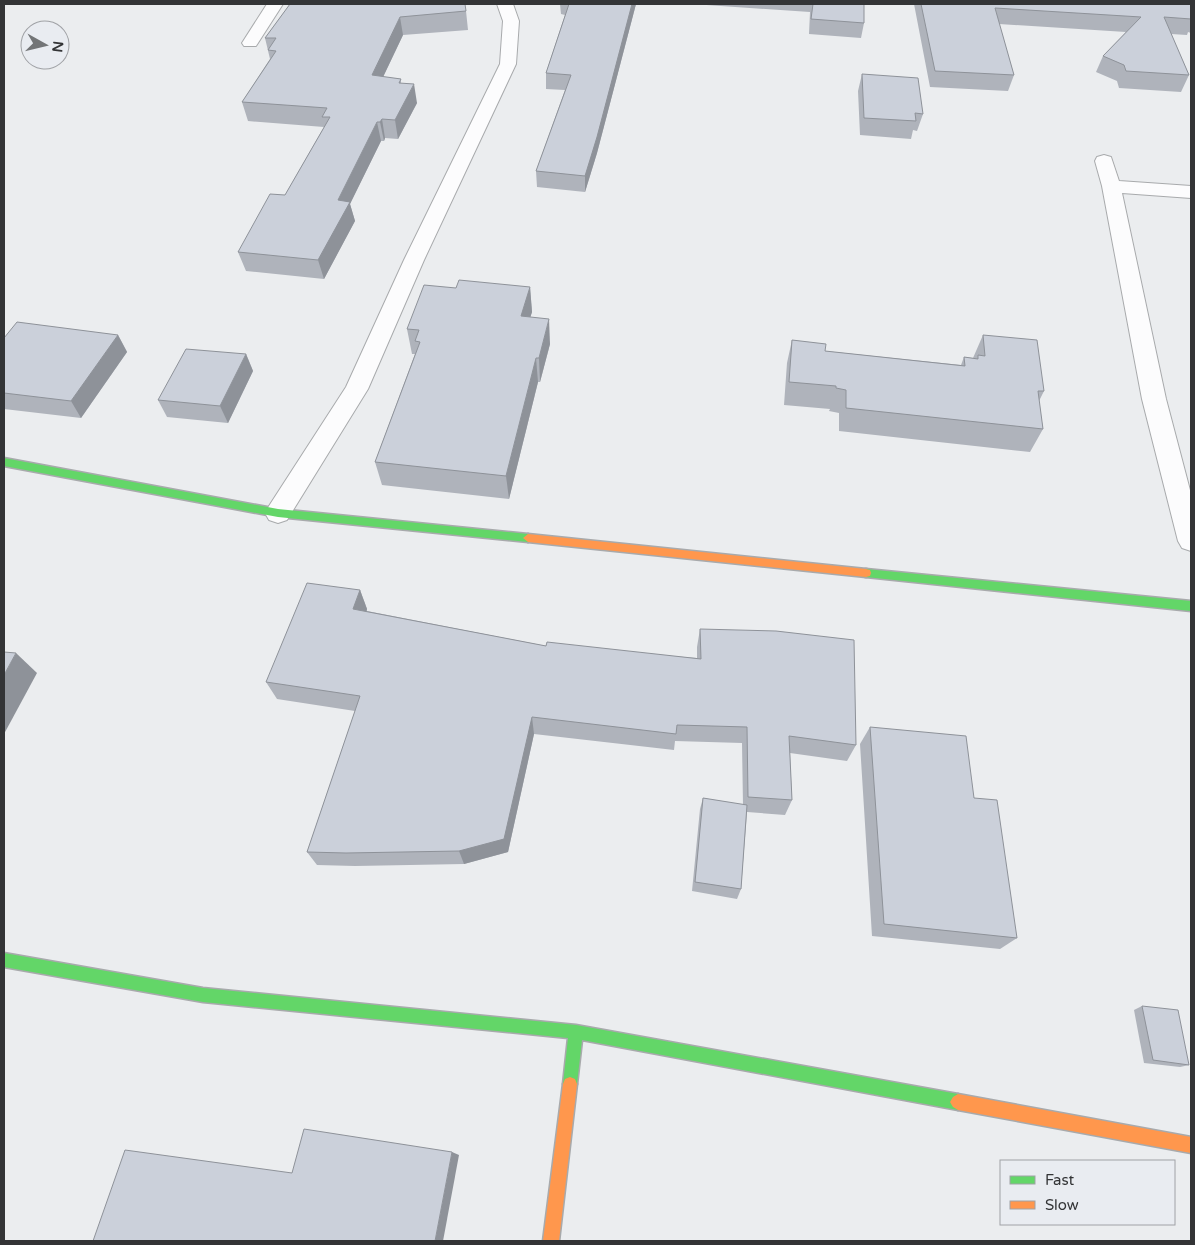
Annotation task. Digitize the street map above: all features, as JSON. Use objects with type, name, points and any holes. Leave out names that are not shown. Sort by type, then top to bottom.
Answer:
[{"type":"street","points":[[250,43],[276,4]]},
{"type":"street","points":[[278,513],[357,389],[414,260],[508,64],[512,21],[505,4]]},
{"type":"street","points":[[1104,161],[1111,186],[1154,399],[1191,541]]},
{"type":"street","points":[[1111,186],[1191,192]]},
{"type":"street","points":[[4,462],[278,513],[1191,606]]},
{"type":"street","points":[[4,960],[203,995],[576,1032],[1191,1145]]},
{"type":"street","points":[[551,1241],[576,1032]]},
{"type":"building","points":[[290,4],[465,4],[466,11],[400,17],[372,75],[401,79],[399,83],[414,84],[395,120],[382,119],[380,122],[377,122],[338,200],[350,202],[318,260],[238,252],[270,194],[285,195],[330,117],[322,117],[327,108],[242,102],[276,51],[268,50],[276,38],[265,38]]},
{"type":"building","points":[[569,4],[632,4],[585,176],[536,171],[571,75],[546,73]]},
{"type":"building","points":[[813,4],[864,4],[864,23],[811,19]]},
{"type":"building","points":[[921,4],[1191,4],[1191,19],[1164,17],[1189,75],[1126,71],[1124,65],[1103,56],[1141,17],[995,8],[1014,75],[935,71]]},
{"type":"building","points":[[862,74],[918,78],[923,114],[915,113],[916,121],[864,118]]},
{"type":"building","points":[[459,280],[530,287],[521,316],[549,319],[539,358],[536,358],[506,476],[375,462],[420,342],[415,341],[419,330],[407,329],[424,285],[456,288]]},
{"type":"building","points":[[17,322],[118,335],[71,401],[4,393],[4,338]]},
{"type":"building","points":[[983,335],[1037,340],[1044,391],[1038,391],[1043,429],[846,408],[846,390],[836,388],[836,386],[789,382],[792,340],[826,344],[825,351],[965,366],[964,357],[978,359],[978,355],[985,356]]},
{"type":"building","points":[[186,349],[246,354],[220,406],[158,400]]},
{"type":"building","points":[[307,583],[360,590],[353,609],[546,646],[547,642],[701,659],[700,629],[776,631],[854,640],[856,745],[789,736],[792,800],[748,797],[747,727],[677,725],[676,734],[532,717],[504,839],[459,851],[307,852],[360,696],[266,682]]},
{"type":"building","points":[[4,652],[16,653],[4,675]]},
{"type":"building","points":[[870,727],[966,736],[974,798],[997,800],[1017,938],[884,924]]},
{"type":"building","points":[[703,798],[747,805],[741,889],[695,882]]},
{"type":"building","points":[[1142,1006],[1178,1010],[1189,1065],[1153,1060]]},
{"type":"building","points":[[304,1129],[452,1152],[435,1241],[93,1241],[125,1150],[292,1173]]},
{"type":"traffic: fast","points":[[4,462],[278,513],[528,538]]},
{"type":"traffic: fast","points":[[866,573],[1191,606]]},
{"type":"traffic: fast","points":[[4,960],[203,995],[576,1032],[570,1084]]},
{"type":"traffic: fast","points":[[576,1032],[958,1102]]},
{"type":"traffic: slow","points":[[528,538],[866,573]]},
{"type":"traffic: slow","points":[[551,1241],[570,1084]]},
{"type":"traffic: slow","points":[[958,1102],[1191,1145]]}]
